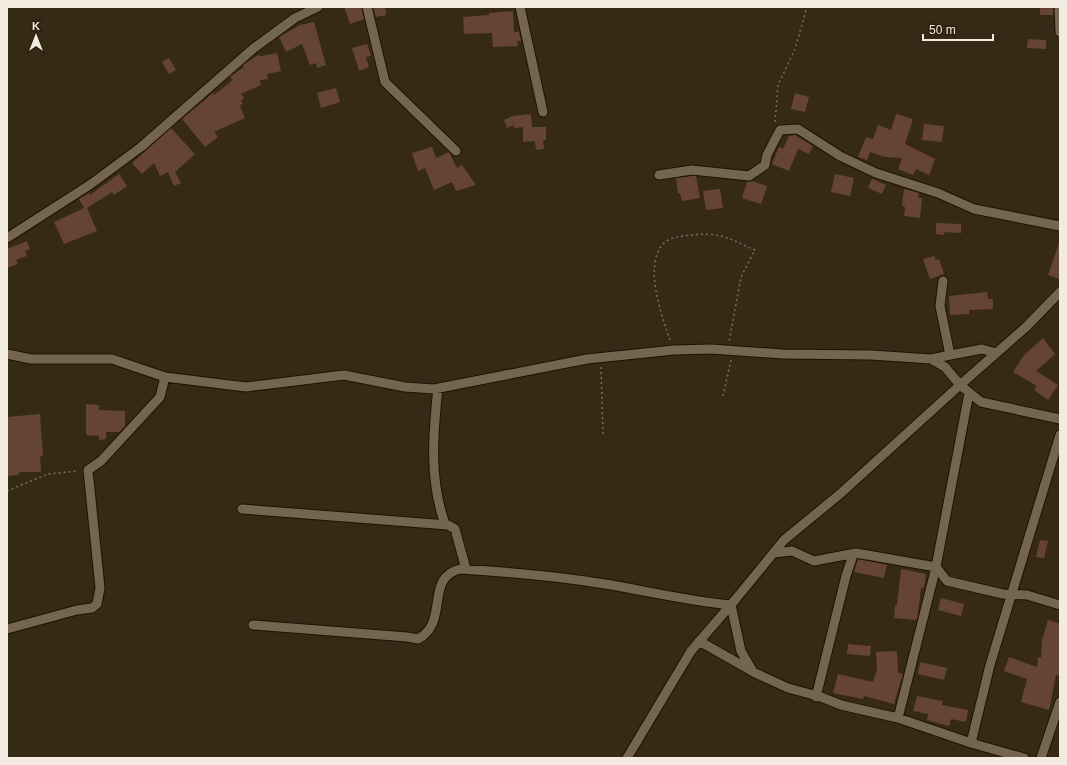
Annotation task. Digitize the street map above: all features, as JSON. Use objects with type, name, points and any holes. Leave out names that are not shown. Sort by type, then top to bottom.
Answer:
[{"type":"street","points":[[7,238],[91,184],[141,146],[254,48],[295,18],[318,7]]},
{"type":"street","points":[[367,7],[385,82],[456,151]]},
{"type":"street","points":[[520,7],[543,112]]},
{"type":"street","points":[[1059,7],[1060,32]]},
{"type":"street","points":[[659,175],[692,170],[749,176],[765,165],[767,156],[780,130],[798,130],[840,156],[876,173],[938,193],[974,209],[1060,226]]},
{"type":"street","points":[[943,281],[940,306],[950,355]]},
{"type":"street","points":[[627,758],[691,650],[731,605],[784,540],[840,494],[1027,326],[1060,292]]},
{"type":"street","points":[[7,354],[31,359],[112,359],[165,377],[246,387],[344,374],[405,387],[438,388],[601,357],[674,350],[731,350],[783,354],[871,355],[931,359],[982,349],[996,353]]},
{"type":"street","points":[[931,359],[945,367],[960,385],[981,402],[1060,419]]},
{"type":"street","points":[[7,629],[77,610],[92,608],[98,604],[100,588],[88,470],[101,462],[160,397],[165,377]]},
{"type":"street","points":[[438,388],[433,438],[438,503],[445,524]]},
{"type":"street","points":[[898,718],[936,567],[969,393]]},
{"type":"street","points":[[971,743],[990,665],[1060,435]]},
{"type":"street","points":[[242,509],[445,524],[456,529],[466,569]]},
{"type":"street","points":[[773,553],[792,551],[814,561],[856,553],[936,567],[947,581],[1011,594],[1027,595],[1060,605]]},
{"type":"street","points":[[816,697],[846,576],[853,555],[856,553]]},
{"type":"street","points":[[253,626],[418,639],[427,634],[434,622],[439,590],[444,577],[451,571],[466,569],[530,574],[605,584],[700,602],[731,605]]},
{"type":"street","points":[[731,605],[740,652],[753,672]]},
{"type":"street","points":[[699,641],[753,672],[788,688],[816,697],[821,697],[841,705],[898,718],[971,743],[1024,758]]},
{"type":"street","points":[[1041,758],[1060,702]]},
{"type":"path","points":[[780,130],[775,124],[778,85],[795,49],[807,7]]},
{"type":"path","points":[[674,350],[663,320],[654,280],[657,257],[663,245],[678,236],[714,234],[755,250],[741,277],[723,396]]},
{"type":"path","points":[[601,357],[603,434]]},
{"type":"path","points":[[7,491],[48,474],[88,470]]},
{"type":"building","points":[[344,7],[361,7],[364,19],[350,24]]},
{"type":"building","points":[[373,7],[385,7],[386,15],[376,17]]},
{"type":"building","points":[[1040,7],[1053,7],[1053,15],[1040,15]]},
{"type":"building","points":[[513,11],[514,32],[519,32],[521,41],[517,41],[518,46],[493,47],[492,33],[464,34],[463,17]]},
{"type":"building","points":[[314,22],[326,65],[317,68],[316,63],[310,65],[302,44],[286,52],[279,37],[300,25]]},
{"type":"building","points":[[1028,39],[1046,40],[1046,49],[1027,48]]},
{"type":"building","points":[[367,44],[371,56],[366,57],[369,67],[359,71],[352,48]]},
{"type":"building","points":[[277,53],[281,71],[267,74],[268,79],[260,80],[261,85],[241,94],[244,98],[241,101],[243,103],[240,106],[245,118],[214,132],[218,137],[205,147],[182,119],[213,93],[214,95],[233,80],[230,77],[244,67],[243,65],[258,55],[262,56]]},
{"type":"building","points":[[169,58],[176,70],[169,74],[162,62]]},
{"type":"building","points":[[336,88],[340,102],[321,108],[317,93]]},
{"type":"building","points":[[795,93],[809,97],[805,112],[791,109]]},
{"type":"building","points":[[531,114],[532,127],[546,127],[546,140],[543,140],[544,149],[536,150],[535,141],[523,142],[523,127],[514,128],[514,125],[507,128],[504,120],[513,116]]},
{"type":"building","points":[[896,114],[913,119],[905,144],[935,159],[929,175],[916,169],[913,175],[898,169],[902,158],[885,157],[870,152],[867,160],[858,157],[866,137],[873,139],[878,125],[891,130]]},
{"type":"building","points":[[924,124],[944,126],[942,142],[922,140]]},
{"type":"building","points":[[171,128],[195,154],[175,172],[181,183],[174,186],[168,172],[160,176],[154,163],[142,174],[132,163]]},
{"type":"building","points":[[795,135],[813,146],[809,154],[798,149],[789,171],[772,164],[779,147],[783,149],[789,136]]},
{"type":"building","points":[[432,147],[436,158],[449,152],[457,168],[462,165],[476,185],[456,191],[452,182],[434,190],[425,168],[418,171],[412,153]]},
{"type":"building","points":[[119,174],[127,186],[114,195],[112,192],[87,208],[97,231],[64,244],[54,222],[84,208],[79,199],[89,193],[90,195]]},
{"type":"building","points":[[835,174],[854,178],[850,196],[831,192]]},
{"type":"building","points":[[696,176],[700,198],[682,201],[680,193],[678,193],[676,178]]},
{"type":"building","points":[[872,179],[886,185],[882,194],[868,188]]},
{"type":"building","points":[[752,181],[767,186],[761,204],[742,198],[747,182]]},
{"type":"building","points":[[720,189],[723,208],[706,210],[703,191]]},
{"type":"building","points":[[904,189],[919,193],[918,198],[922,198],[920,218],[904,216],[905,207],[902,206]]},
{"type":"building","points":[[936,223],[961,224],[961,233],[944,232],[944,235],[936,234]]},
{"type":"building","points":[[27,241],[30,249],[25,251],[27,256],[16,260],[18,264],[7,268],[7,249]]},
{"type":"building","points":[[1060,243],[1060,279],[1048,275]]},
{"type":"building","points":[[934,256],[936,260],[939,259],[944,274],[930,279],[923,259]]},
{"type":"building","points":[[987,292],[988,299],[993,299],[993,309],[969,310],[969,314],[950,315],[949,296]]},
{"type":"building","points":[[1043,338],[1055,354],[1036,371],[1058,385],[1048,400],[1034,390],[1037,386],[1013,372],[1024,355]]},
{"type":"building","points":[[86,404],[99,405],[99,410],[125,411],[125,426],[119,432],[106,432],[106,439],[99,440],[99,436],[86,435]]},
{"type":"building","points":[[40,414],[43,456],[40,456],[41,472],[19,472],[19,475],[8,476],[7,417]]},
{"type":"building","points":[[1040,540],[1048,541],[1044,558],[1036,557]]},
{"type":"building","points":[[858,559],[887,565],[884,578],[854,572]]},
{"type":"building","points":[[901,569],[926,574],[924,588],[921,588],[917,620],[894,618]]},
{"type":"building","points":[[941,598],[964,604],[961,616],[938,610]]},
{"type":"building","points":[[1048,620],[1060,624],[1060,676],[1056,675],[1049,710],[1021,702],[1027,679],[1004,671],[1009,657],[1037,667],[1038,657],[1041,658],[1042,640]]},
{"type":"building","points":[[848,644],[871,646],[870,656],[847,654]]},
{"type":"building","points":[[897,651],[898,673],[903,674],[894,704],[864,696],[863,699],[833,693],[838,674],[873,682],[877,669],[876,652]]},
{"type":"building","points":[[920,662],[947,668],[944,680],[918,674]]},
{"type":"building","points":[[917,696],[943,701],[942,705],[968,710],[966,722],[951,719],[949,726],[927,720],[928,714],[913,711]]}]
